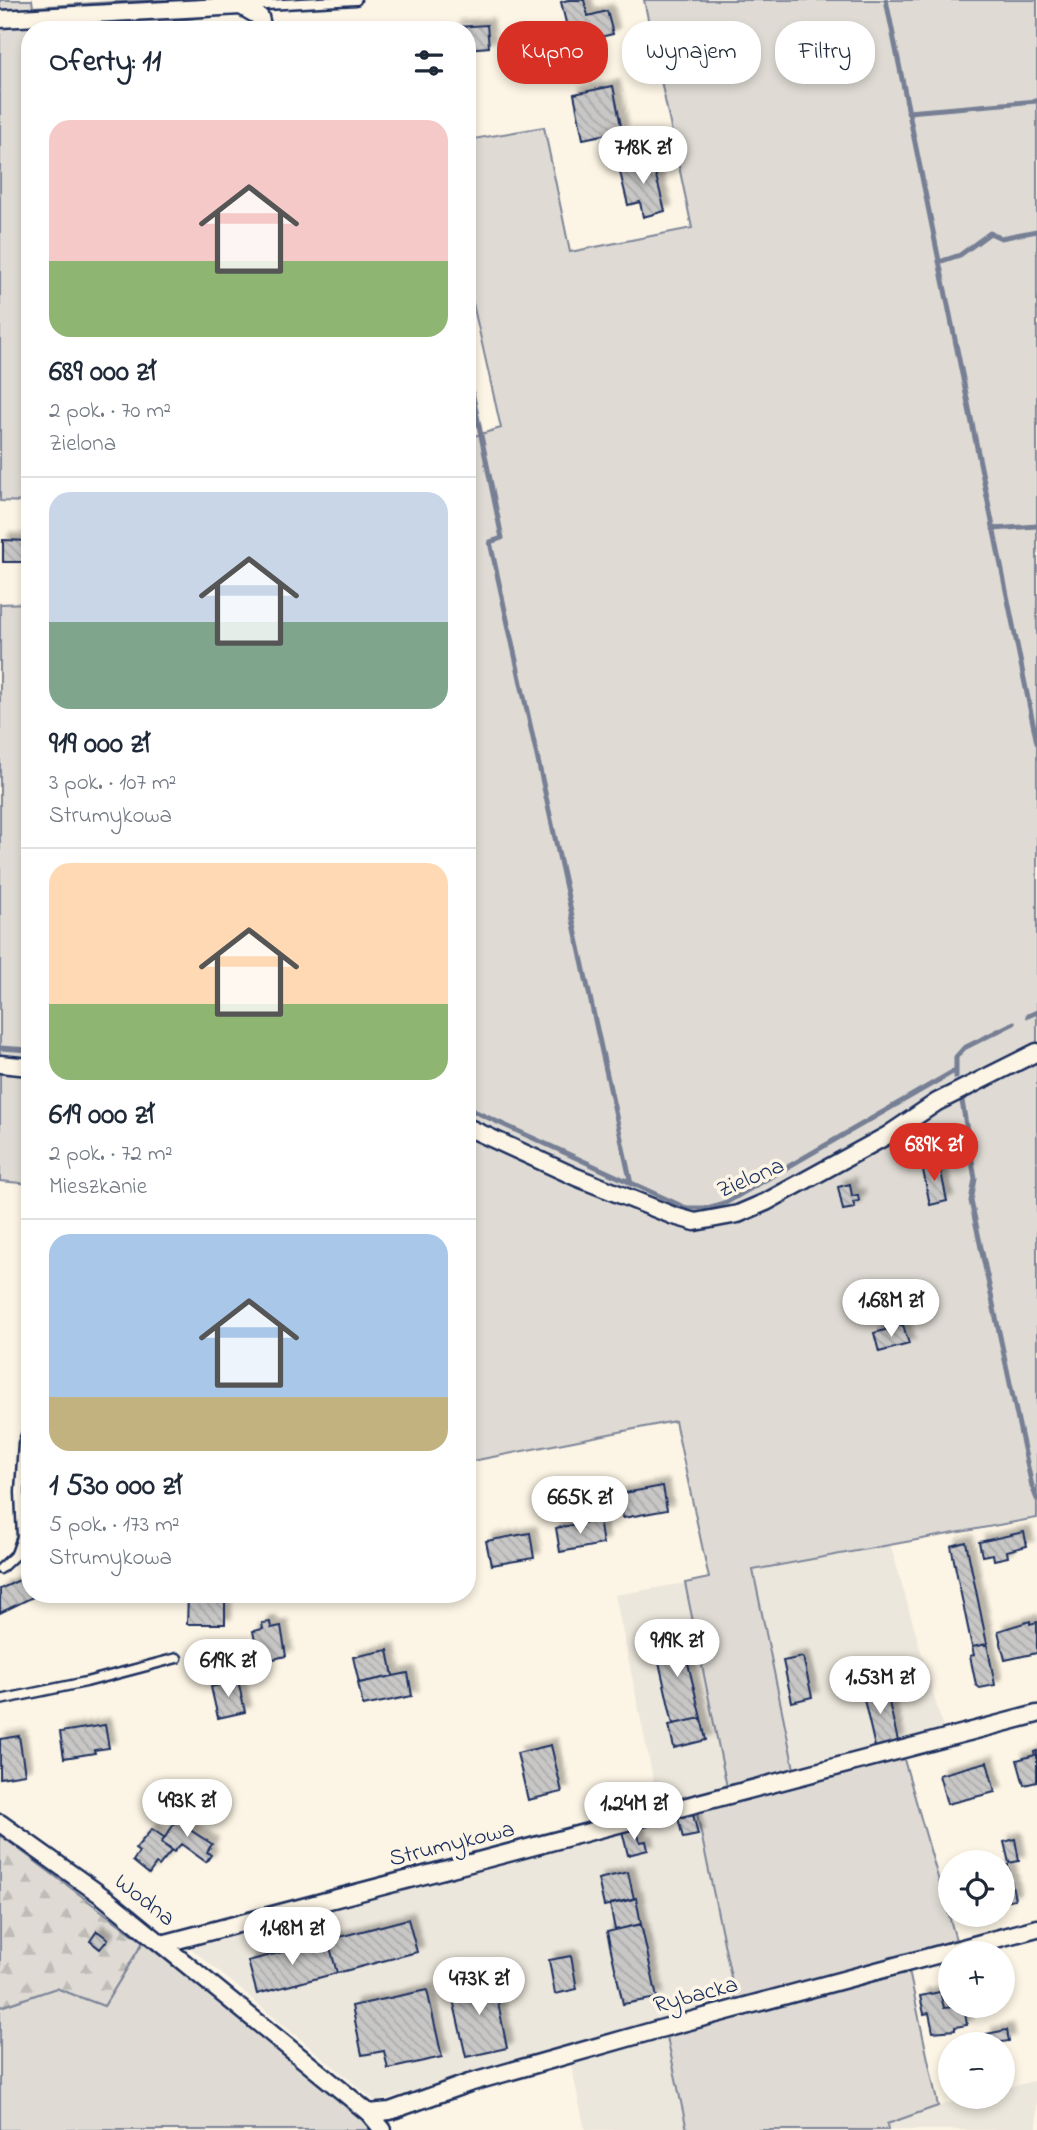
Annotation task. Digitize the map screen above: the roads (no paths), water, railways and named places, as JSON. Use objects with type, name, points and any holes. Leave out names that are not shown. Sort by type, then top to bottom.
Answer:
[{"type":"street","points":[[0,19],[241,6],[260,17],[261,21]]},
{"type":"street","name":"Zielona","points":[[476,1131],[576,1177],[695,1222],[738,1214],[766,1202],[888,1135],[937,1102],[1037,1052]]},
{"type":"street","points":[[0,1064],[21,1066]]},
{"type":"street","name":"Strumykowa","points":[[162,1944],[1037,1714]]},
{"type":"street","name":"Wodna","points":[[0,1823],[105,1898],[369,2113],[383,2130]]},
{"type":"street","name":"Rybacka","points":[[369,2113],[390,2111],[469,2083],[1037,1928]]},
{"type":"lane","points":[[241,6],[356,0]]},
{"type":"lane","points":[[21,1476],[21,1514]]},
{"type":"lane","points":[[0,1569],[16,1554],[21,1540]]},
{"type":"lane","points":[[0,1700],[86,1682],[177,1658]]},
{"type":"waterway","points":[[886,0],[1037,743]]},
{"type":"waterway","points":[[908,112],[1037,101]]},
{"type":"waterway","points":[[939,262],[960,255],[990,233],[1001,238],[1037,231]]},
{"type":"waterway","points":[[476,411],[502,538],[490,542],[631,1184]]},
{"type":"waterway","points":[[993,529],[1037,526]]},
{"type":"waterway","points":[[1028,1016],[1037,1012]]},
{"type":"waterway","points":[[956,1077],[956,1057],[964,1048],[1014,1023]]},
{"type":"waterway","points":[[0,1048],[21,1049]]},
{"type":"waterway","points":[[476,1112],[686,1208],[708,1208],[727,1202],[956,1070]]},
{"type":"waterway","points":[[962,1101],[975,1179],[971,1201],[1037,1499]]}]
